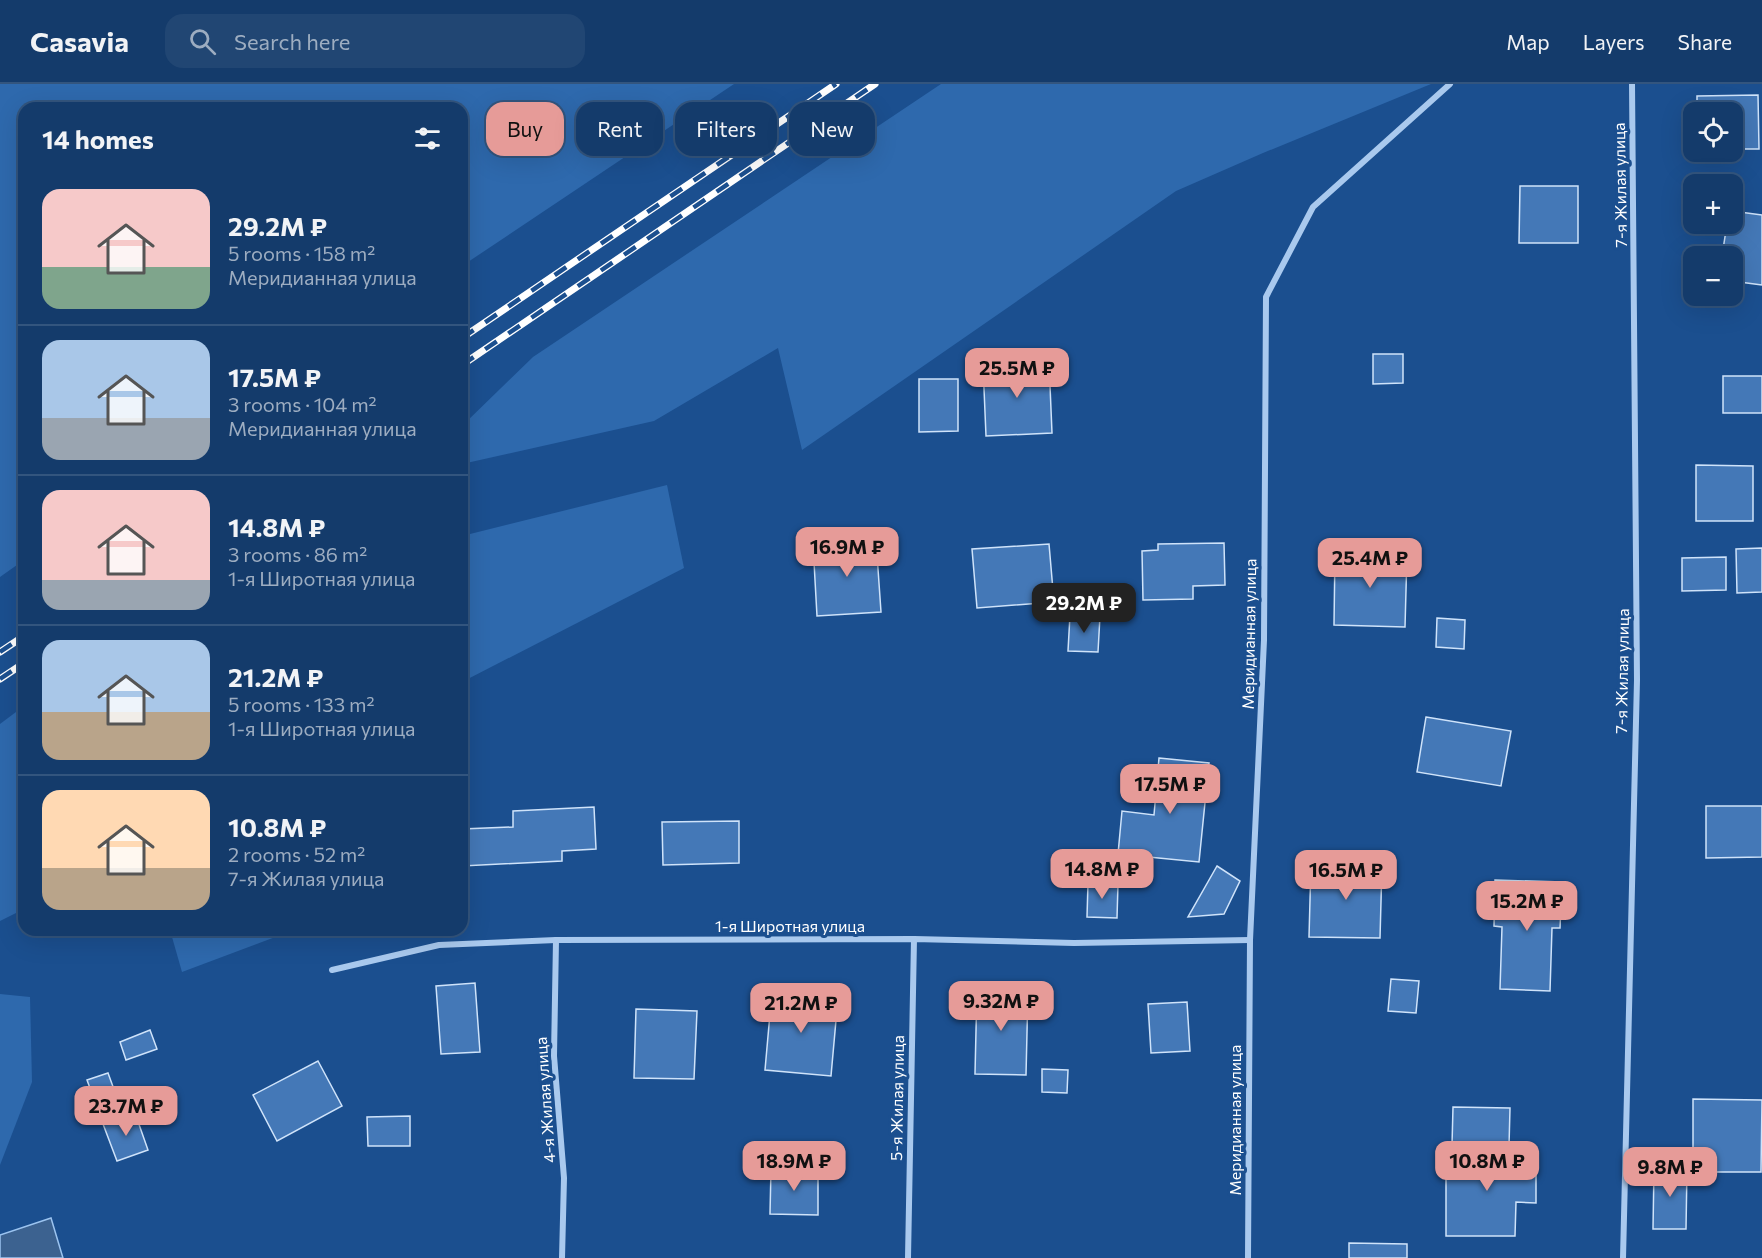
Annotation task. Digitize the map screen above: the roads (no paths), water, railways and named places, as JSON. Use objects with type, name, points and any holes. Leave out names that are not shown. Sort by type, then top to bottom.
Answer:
[{"type":"street","name":"Меридианная улица","points":[[1248,1258],[1250,940],[1264,640],[1266,297],[1313,207],[1450,84]]},
{"type":"street","name":"7-я Жилая улица","points":[[1623,1258],[1637,680],[1632,84]]},
{"type":"street","name":"1-я Широтная улица","points":[[332,970],[439,945],[556,940],[914,939],[1074,943],[1250,940]]},
{"type":"street","name":"5-я Жилая улица","points":[[908,1258],[914,939]]},
{"type":"street","name":"4-я Жилая улица","points":[[556,940],[554,1056],[564,1178],[562,1258]]},
{"type":"railway","points":[[468,334],[836,84]]},
{"type":"railway","points":[[468,361],[875,84]]},
{"type":"railway","points":[[0,652],[18,640]]},
{"type":"railway","points":[[0,679],[18,667]]}]
